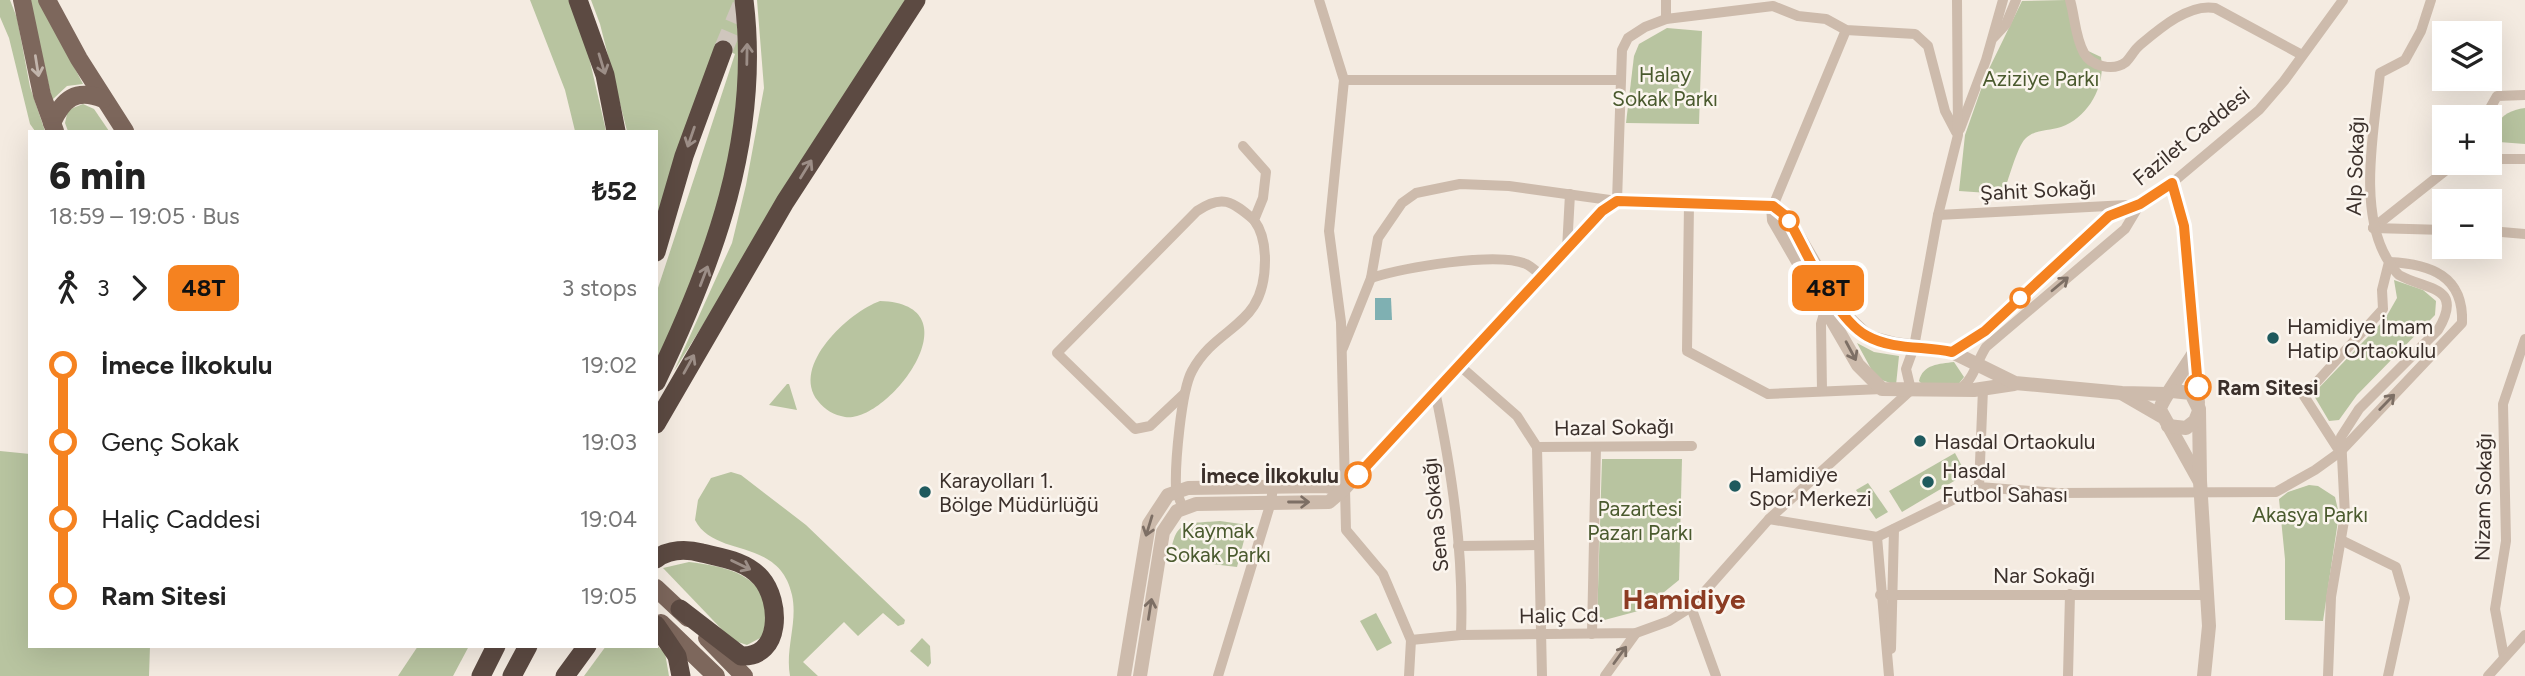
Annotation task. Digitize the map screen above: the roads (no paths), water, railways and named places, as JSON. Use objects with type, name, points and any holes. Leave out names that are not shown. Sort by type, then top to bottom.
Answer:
[{"type":"highway","points":[[578,0],[605,75],[616,130]]},
{"type":"highway","points":[[658,379],[701,284],[729,201],[746,94],[748,51],[744,0]]},
{"type":"highway","points":[[658,421],[785,202],[916,0]]},
{"type":"highway","points":[[658,245],[684,156],[723,50]]},
{"type":"highway","points":[[658,558],[668,552],[693,551],[726,558],[750,568],[768,588],[774,613],[773,633],[770,642],[760,652],[741,656],[680,609]]},
{"type":"highway","points":[[658,628],[677,656],[681,676]]},
{"type":"highway","points":[[481,676],[495,648]]},
{"type":"highway","points":[[512,676],[527,648]]},
{"type":"highway","points":[[565,676],[586,648]]},
{"type":"main road","points":[[22,0],[42,95],[54,127]]},
{"type":"main road","points":[[47,0],[103,99],[124,130]]},
{"type":"main road","points":[[54,127],[60,106],[71,96],[85,94],[103,99]]},
{"type":"main road","points":[[658,590],[744,676]]},
{"type":"main road","points":[[658,620],[716,676]]},
{"type":"street","points":[[1319,0],[1344,80],[1329,230],[1343,348],[1343,490],[1346,530],[1383,574],[1411,640],[1409,676]]},
{"type":"street","points":[[1666,0],[1666,19]]},
{"type":"street","points":[[1957,0],[1958,135]]},
{"type":"street","points":[[1911,390],[1906,369],[1914,347],[1938,215],[1958,135],[2003,0]]},
{"type":"street","points":[[1992,39],[2007,24],[2016,0]]},
{"type":"street","points":[[2070,0],[2084,55],[2109,68],[2125,63],[2138,46],[2188,11],[2204,6],[2215,8],[2302,55]]},
{"type":"street","name":"Fazilet Caddesi","points":[[2140,204],[2172,183],[2259,110],[2343,0]]},
{"type":"street","name":"Alp Sokağı","points":[[2389,262],[2377,245],[2373,228],[2371,167],[2380,73],[2405,60],[2421,31],[2431,0]]},
{"type":"street","points":[[1617,201],[1622,50],[1628,38],[1645,27],[1666,19],[1774,3],[1798,16],[1826,19],[1846,30],[1915,34],[1928,46],[1945,111],[1958,135]]},
{"type":"street","points":[[1846,30],[1773,206],[1774,220],[1858,365],[1882,389]]},
{"type":"street","points":[[1344,80],[1620,80]]},
{"type":"street","points":[[2492,105],[2497,96],[2525,95]]},
{"type":"street","points":[[1243,146],[1266,172],[1263,198],[1254,220]]},
{"type":"street","points":[[2502,159],[2525,159]]},
{"type":"street","points":[[2373,228],[2440,175]]},
{"type":"street","points":[[2172,183],[2184,226],[2199,406],[2209,626],[2204,676]]},
{"type":"street","points":[[1343,348],[1371,278],[1378,238],[1402,203],[1416,193],[1460,184],[1509,186],[1617,201],[1773,206],[1787,217],[1843,314],[1859,330],[1881,341],[1952,352],[2015,383]]},
{"type":"street","points":[[1567,249],[1570,194]]},
{"type":"street","points":[[1182,508],[1176,489],[1184,394],[1191,372],[1202,357],[1241,322],[1261,297],[1265,276],[1264,240],[1254,220],[1238,206],[1224,200],[1212,201],[1197,211],[1057,353],[1135,429],[1150,426],[1184,394]]},
{"type":"street","points":[[1140,676],[1163,532],[1171,516],[1182,508],[1204,503],[1329,502],[1544,277],[1596,216],[1617,201]]},
{"type":"street","points":[[1689,204],[1687,351],[1768,394],[1882,389],[1957,391],[2015,383],[2122,393],[2191,393],[2199,406],[2195,421],[2186,428],[2165,421],[2122,393]]},
{"type":"street","points":[[1952,352],[1985,331],[2109,216],[2140,204]]},
{"type":"street","points":[[1957,391],[1971,379],[1975,364],[1995,338],[2125,229],[2140,204]]},
{"type":"street","name":"Şahit Sokağı","points":[[1938,215],[2140,204]]},
{"type":"street","points":[[2373,228],[2432,230]]},
{"type":"street","points":[[2502,232],[2525,234]]},
{"type":"street","points":[[1371,278],[1398,270],[1499,259],[1526,264],[1544,277]]},
{"type":"street","points":[[2340,452],[2304,396],[2383,309],[2382,290],[2389,262]]},
{"type":"street","points":[[2328,676],[2331,597],[2345,515],[2341,437],[2359,409],[2438,330],[2447,316],[2448,306],[2443,296],[2427,283],[2398,275],[2389,262]]},
{"type":"street","points":[[1769,519],[1877,537],[1979,487],[2057,493],[2201,488],[2276,492],[2340,452],[2462,323],[2463,304],[2456,288],[2437,272],[2411,263],[2389,262]]},
{"type":"street","points":[[1822,391],[1821,324],[1826,307]]},
{"type":"street","name":"Nizam Sokağı","points":[[2504,657],[2495,609],[2506,541],[2503,404],[2525,340]]},
{"type":"street","points":[[2194,353],[2160,404],[2165,421],[2201,488]]},
{"type":"street","points":[[1460,366],[1517,416],[1537,447],[1542,676]]},
{"type":"street","points":[[1979,487],[1983,389]]},
{"type":"street","name":"Haliç Cd.","points":[[1411,640],[1461,635],[1636,633],[1669,621],[1690,607],[1769,519],[1911,390]]},
{"type":"street","name":"Sena Sokağı","points":[[1435,391],[1447,449],[1458,546],[1463,593],[1461,635]]},
{"type":"street","name":"Hazal Sokağı","points":[[1537,447],[1692,446]]},
{"type":"street","points":[[1592,634],[1596,447]]},
{"type":"street","points":[[1124,676],[1149,524],[1160,503],[1176,489],[1325,486],[1343,490]]},
{"type":"street","points":[[1219,676],[1271,502],[1273,487]]},
{"type":"street","points":[[1889,676],[1894,529]]},
{"type":"street","points":[[1877,537],[1889,676]]},
{"type":"street","points":[[2341,540],[2396,567],[2404,598],[2388,676]]},
{"type":"street","points":[[1458,546],[1538,545]]},
{"type":"street","points":[[2068,676],[2070,594]]},
{"type":"street","name":"Nar Sokağı","points":[[1880,595],[2208,595]]},
{"type":"street","points":[[1690,607],[1716,676]]},
{"type":"street","points":[[1605,676],[1636,633]]},
{"type":"street","points":[[2488,676],[2525,635]]},
{"type":"water","points":[[1375,298],[1391,298],[1392,320],[1375,320]]},
{"type":"tunnel","points":[[723,50],[744,0]]},
{"type":"place","name":"Hamidiye İmam Hatip Ortaokulu","points":[[2273,338]]},
{"type":"place","name":"Ram Sitesi","points":[[2198,387]]},
{"type":"place","name":"Hasdal Ortaokulu","points":[[1920,441]]},
{"type":"place","name":"İmece İlkokulu","points":[[1358,475]]},
{"type":"place","name":"Hasdal Futbol Sahası","points":[[1928,482]]},
{"type":"place","name":"Hamidiye Spor Merkezi","points":[[1735,486]]},
{"type":"place","name":"Karayolları 1. Bölge Müdürlüğü","points":[[925,492]]},
{"type":"district","name":"Hamidiye","points":[[1684,599]]},
{"type":"park label","name":"Aziziye Parkı","points":[[2041,78]]},
{"type":"park label","name":"Halay Sokak Parkı","points":[[1665,86]]},
{"type":"park label","name":"Akasya Parkı","points":[[2310,514]]},
{"type":"park label","name":"Pazartesi Pazarı Parkı","points":[[1640,520]]},
{"type":"park label","name":"Kaymak Sokak Parkı","points":[[1218,542]]}]
